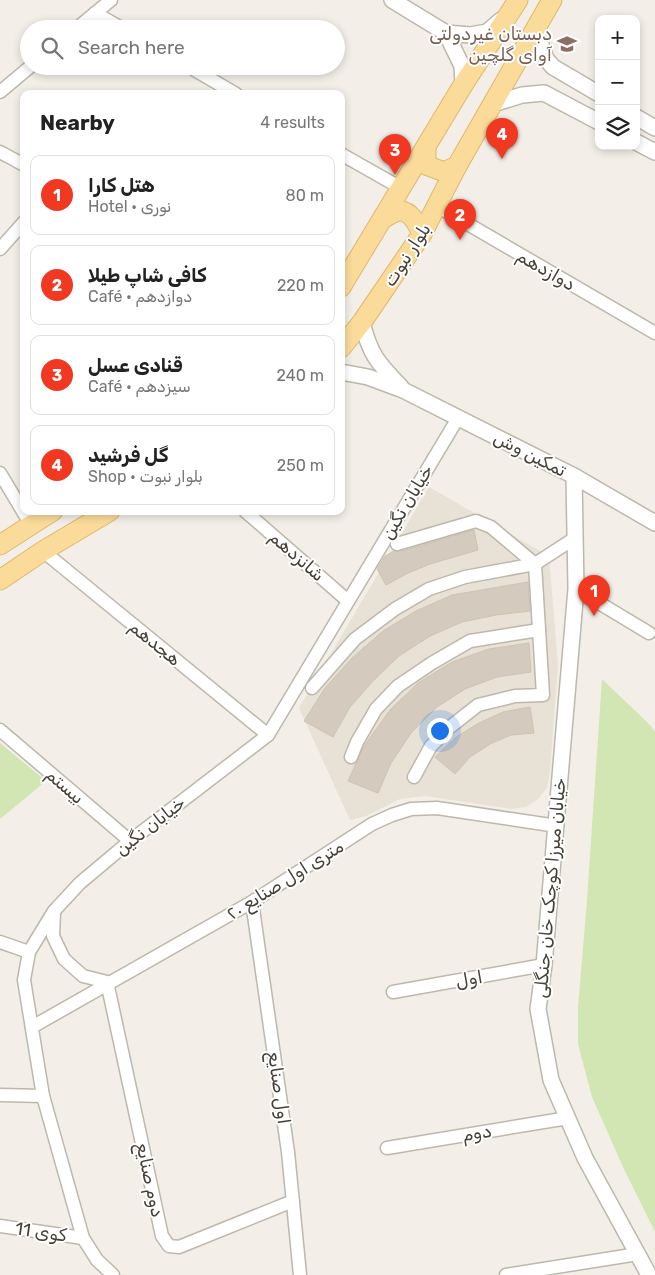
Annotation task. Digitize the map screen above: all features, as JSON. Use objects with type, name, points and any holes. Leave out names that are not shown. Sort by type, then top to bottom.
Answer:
[{"type":"main road","name":"بلوار نبوت","points":[[345,343],[362,322],[422,234],[457,166],[552,0]]},
{"type":"main road","points":[[345,281],[463,84],[514,6]]},
{"type":"main road","points":[[426,147],[426,165],[444,172],[457,166]]},
{"type":"main road","points":[[384,218],[400,211],[408,214],[416,222],[422,234]]},
{"type":"main road","points":[[0,545],[47,515]]},
{"type":"main road","points":[[0,580],[43,551],[103,515]]},
{"type":"street","points":[[87,20],[111,0]]},
{"type":"street","points":[[392,0],[446,33],[470,35],[487,32],[514,6]]},
{"type":"street","points":[[95,13],[107,20]]},
{"type":"street","points":[[536,30],[546,58],[553,67],[595,92]]},
{"type":"street","points":[[446,33],[457,52],[462,66],[463,84]]},
{"type":"street","points":[[0,92],[20,75]]},
{"type":"street","points":[[203,75],[229,90]]},
{"type":"street","points":[[493,104],[522,95],[544,92],[595,120]]},
{"type":"street","points":[[640,119],[655,128]]},
{"type":"street","points":[[640,144],[655,152]]},
{"type":"street","points":[[0,152],[20,163]]},
{"type":"street","points":[[345,156],[401,188]]},
{"type":"street","name":"دوازدهم","points":[[437,206],[655,333]]},
{"type":"street","points":[[0,249],[20,226]]},
{"type":"street","points":[[362,322],[366,340],[375,359],[403,390]]},
{"type":"street","points":[[345,373],[368,377],[403,390]]},
{"type":"street","name":"تمکین وش","points":[[403,390],[574,476],[655,523]]},
{"type":"street","name":"خیابان نگین","points":[[113,1275],[97,1260],[83,1238],[43,1096],[24,980],[29,952],[54,911],[80,884],[130,841],[268,736],[458,418]]},
{"type":"street","points":[[0,473],[20,507]]},
{"type":"street","name":"خیابان میرزا کوچک خان جنگلی","points":[[574,476],[576,588],[557,826],[538,1009],[551,1080],[585,1158],[649,1275]]},
{"type":"street","points":[[25,515],[31,525]]},
{"type":"street","name":"شانزدهم","points":[[251,515],[348,601]]},
{"type":"street","points":[[397,544],[476,521],[491,526],[535,564],[543,695],[515,696],[478,705],[431,746],[414,777]]},
{"type":"street","points":[[312,688],[355,639],[395,609],[429,589],[465,577],[535,564],[575,538]]},
{"type":"street","name":"هجدهم","points":[[43,551],[268,736]]},
{"type":"street","points":[[576,588],[649,633]]},
{"type":"street","points":[[351,758],[357,742],[376,709],[398,686],[470,641],[539,630]]},
{"type":"street","name":"بیستم","points":[[0,730],[130,841]]},
{"type":"street","name":"۲۰ متری اول صنایع","points":[[32,1027],[108,982],[252,902],[372,824],[392,815],[411,809],[437,808],[557,826]]},
{"type":"street","name":"اول صنایع","points":[[252,902],[288,1152],[300,1275]]},
{"type":"street","points":[[54,911],[53,936],[64,959],[83,976],[108,982]]},
{"type":"street","points":[[0,942],[29,952]]},
{"type":"street","name":"اول","points":[[393,992],[544,965]]},
{"type":"street","name":"دوم صنایع","points":[[108,982],[162,1236],[169,1246],[179,1247],[293,1201]]},
{"type":"street","points":[[0,1095],[43,1096]]},
{"type":"street","name":"دوم","points":[[387,1148],[568,1118]]},
{"type":"street","name":"کوی 11","points":[[0,1226],[83,1238]]},
{"type":"street","points":[[506,1275],[638,1254]]},
{"type":"shaded area","points":[[429,487],[549,556],[558,665],[547,788],[538,799],[526,807],[512,809],[425,796],[400,799],[366,816],[350,820],[299,708]]},
{"type":"green space","points":[[602,679],[655,732],[655,1232],[623,1167],[592,1097],[578,1044],[578,1007]]},
{"type":"green space","points":[[0,743],[46,781],[0,819]]},
{"type":"building","points":[[474,530],[478,550],[430,564],[386,585],[377,569],[385,556],[394,551],[399,552]]},
{"type":"building","points":[[528,582],[530,611],[462,622],[430,636],[399,656],[374,680],[350,707],[333,737],[304,721],[325,688],[352,658],[383,631],[416,611],[452,595]]},
{"type":"building","points":[[529,643],[531,672],[497,677],[465,689],[437,707],[411,733],[391,763],[378,793],[348,781],[364,746],[390,710],[418,683],[452,662],[489,649]]},
{"type":"building","points":[[530,707],[534,733],[511,735],[490,744],[470,757],[455,774],[435,757],[456,737],[479,723],[503,712]]},
{"type":"place","name":"دبستان غیردولتی آوای گلچین","points":[[567,44]]},
{"type":"place","name":"گل فرشید","points":[[502,159]]},
{"type":"place","name":"قنادی عسل","points":[[395,175]]},
{"type":"place","name":"کافی شاپ طیلا","points":[[460,240]]},
{"type":"place","name":"هتل کارا","points":[[594,616]]}]
